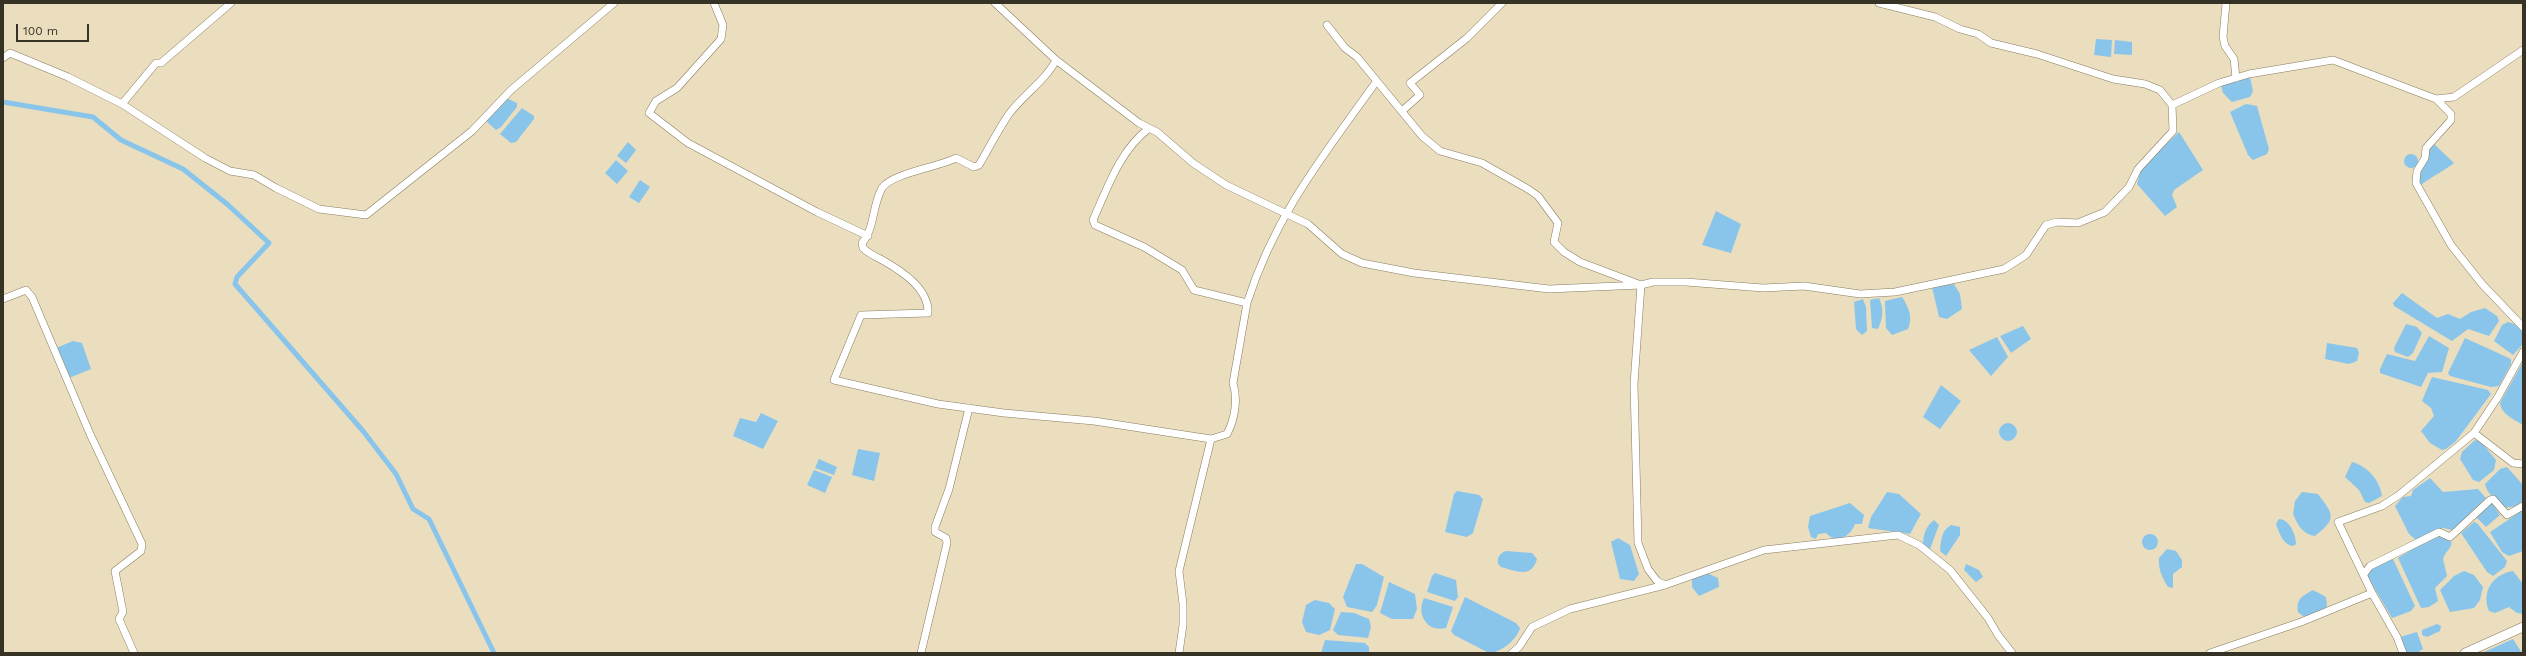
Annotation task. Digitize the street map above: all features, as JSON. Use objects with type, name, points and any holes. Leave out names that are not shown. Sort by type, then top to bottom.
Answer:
[{"type":"main road","points":[[2465,653],[2523,627]]},
{"type":"street","points":[[122,104],[156,63],[162,63],[231,3]]},
{"type":"street","points":[[3,58],[10,53],[68,77],[122,104],[204,158],[230,171],[254,175],[276,188],[319,209],[366,215],[472,131],[511,90],[614,3]]},
{"type":"street","points":[[714,3],[723,25],[721,39],[677,88],[656,101],[649,113],[688,143],[817,212],[868,236]]},
{"type":"street","points":[[994,3],[1056,60],[1148,129],[1157,132],[1193,163],[1226,185],[1308,224],[1342,254],[1362,263],[1414,273],[1549,289],[1686,282],[1763,288],[1804,286],[1860,294],[1895,292],[2004,269],[2026,255],[2046,225],[2057,222],[2078,224],[2105,212],[2129,187],[2138,169],[2172,131],[2172,105],[2160,90],[2145,84],[2113,79],[2037,54],[1991,42],[1978,34],[1960,30],[1935,17],[1882,3]]},
{"type":"street","points":[[1402,111],[1420,95],[1410,83],[1467,38],[1502,3]]},
{"type":"street","points":[[2226,3],[2223,37],[2225,46],[2234,59],[2236,78]]},
{"type":"street","points":[[1328,25],[1345,48],[1357,57],[1376,82],[1422,136],[1440,151],[1482,163],[1538,196],[1558,223],[1554,242],[1564,252],[1589,266],[1641,285]]},
{"type":"street","points":[[2436,99],[2454,97],[2523,50]]},
{"type":"street","points":[[1056,60],[1052,69],[1030,89],[1009,114],[979,165],[974,167],[956,158],[902,176],[883,188],[872,216],[868,236],[862,243],[864,248],[913,281],[923,293],[928,306],[928,313],[861,315],[834,380],[938,404],[1094,421],[1212,439],[1227,434],[1232,425],[1236,393],[1233,383],[1247,303],[1259,266],[1285,213],[1376,82]]},
{"type":"street","points":[[2172,105],[2219,83],[2236,78],[2333,60],[2436,99],[2451,114],[2451,120],[2426,148],[2425,158],[2417,171],[2416,183],[2451,245],[2482,284],[2523,327]]},
{"type":"street","points":[[1148,129],[1134,142],[1117,166],[1093,220],[1095,225],[1144,247],[1182,270],[1194,290],[1247,303]]},
{"type":"street","points":[[1641,285],[1634,384],[1638,543],[1648,569],[1657,581],[1665,585]]},
{"type":"street","points":[[3,299],[26,290],[32,297],[90,434],[142,544],[141,551],[115,571],[123,612],[119,619],[134,653]]},
{"type":"street","points":[[2402,653],[2397,637],[2372,594],[2364,574],[2338,522],[2382,506],[2399,495],[2474,433],[2498,397],[2523,352]]},
{"type":"street","points":[[921,653],[947,543],[946,538],[935,532],[935,528],[949,489],[969,408]]},
{"type":"street","points":[[2474,433],[2513,463],[2523,464]]},
{"type":"street","points":[[1179,653],[1183,611],[1179,571],[1212,439]]},
{"type":"street","points":[[2364,574],[2370,566],[2439,532],[2450,537],[2490,500],[2493,499],[2507,515],[2523,506]]},
{"type":"street","points":[[1512,653],[1519,647],[1532,627],[1570,609],[1665,585],[1764,550],[1851,539],[1898,535],[1932,554],[1950,570],[1988,618],[1998,635],[2012,653]]},
{"type":"street","points":[[2210,653],[2301,622],[2372,594]]},
{"type":"water","points":[[2096,39],[2112,40],[2111,57],[2094,55]]},
{"type":"water","points":[[2115,40],[2132,42],[2132,55],[2114,54]]},
{"type":"water","points":[[2250,77],[2253,91],[2250,97],[2232,102],[2223,93],[2221,85]]},
{"type":"water","points":[[506,98],[517,103],[517,107],[501,127],[496,130],[486,121]]},
{"type":"water","points":[[2246,104],[2257,106],[2269,149],[2267,154],[2253,160],[2248,155],[2230,112]]},
{"type":"water","points":[[522,108],[534,116],[534,119],[516,142],[511,143],[500,134]]},
{"type":"water","points":[[2179,132],[2203,170],[2174,190],[2172,195],[2177,207],[2165,216],[2137,184],[2141,169]]},
{"type":"water","points":[[628,142],[636,150],[626,163],[617,156]]},
{"type":"water","points":[[2434,144],[2454,163],[2421,185],[2417,181],[2419,173],[2426,162],[2428,149]]},
{"type":"water","points":[[2408,154],[2414,154],[2418,158],[2418,164],[2414,168],[2408,168],[2404,164],[2404,158]]},
{"type":"water","points":[[616,160],[628,171],[617,184],[605,173]]},
{"type":"water","points":[[640,180],[650,187],[639,203],[629,197]]},
{"type":"water","points":[[1716,211],[1741,224],[1731,253],[1702,245]]},
{"type":"water","points":[[1954,284],[1960,294],[1962,309],[1947,319],[1939,317],[1932,287]]},
{"type":"water","points":[[2402,293],[2437,318],[2448,314],[2460,319],[2471,312],[2485,308],[2497,316],[2499,321],[2489,336],[2468,329],[2452,341],[2394,306],[2393,303]]},
{"type":"water","points":[[1902,297],[1910,313],[1908,329],[1892,335],[1886,328],[1885,301]]},
{"type":"water","points":[[1879,298],[1882,306],[1882,314],[1878,329],[1872,328],[1870,300]]},
{"type":"water","points":[[1863,299],[1866,307],[1867,331],[1862,335],[1856,329],[1854,302]]},
{"type":"water","points":[[2508,322],[2514,324],[2523,332],[2523,344],[2513,355],[2494,341],[2502,325]]},
{"type":"water","points":[[2406,324],[2417,327],[2422,333],[2413,353],[2408,357],[2395,352],[2394,348]]},
{"type":"water","points":[[2023,326],[2031,339],[2011,353],[2000,336]]},
{"type":"water","points":[[2429,336],[2449,348],[2442,372],[2428,373],[2421,387],[2380,373],[2380,369],[2387,354],[2415,361]]},
{"type":"water","points":[[1997,337],[2008,357],[1991,376],[1969,350]]},
{"type":"water","points":[[2465,338],[2511,359],[2511,364],[2499,386],[2491,387],[2450,376],[2448,373]]},
{"type":"water","points":[[73,341],[82,343],[91,369],[69,378],[56,348]]},
{"type":"water","points":[[2327,343],[2357,348],[2359,353],[2357,361],[2349,364],[2325,359]]},
{"type":"water","points":[[2523,362],[2523,425],[2506,414],[2500,403]]},
{"type":"water","points":[[2432,377],[2488,390],[2491,394],[2456,441],[2446,449],[2442,450],[2430,443],[2421,431],[2434,416],[2431,408],[2422,401]]},
{"type":"water","points":[[1941,385],[1961,401],[1940,429],[1923,417]]},
{"type":"water","points":[[761,413],[778,421],[763,449],[733,436],[740,418],[756,422]]},
{"type":"water","points":[[2008,423],[2014,426],[2017,432],[2014,438],[2008,441],[2002,438],[1999,432],[2002,426]]},
{"type":"water","points":[[2475,440],[2481,442],[2496,460],[2494,470],[2479,482],[2473,480],[2460,459],[2462,452]]},
{"type":"water","points":[[858,449],[880,453],[874,481],[852,475]]},
{"type":"water","points":[[819,459],[837,467],[834,475],[815,468]]},
{"type":"water","points":[[2352,462],[2368,470],[2372,474],[2379,484],[2382,496],[2369,503],[2365,502],[2359,490],[2345,477]]},
{"type":"water","points":[[2507,467],[2523,485],[2523,501],[2515,506],[2505,508],[2490,494],[2485,484],[2500,469]]},
{"type":"water","points":[[814,470],[832,477],[825,493],[807,485]]},
{"type":"water","points":[[2430,478],[2443,492],[2478,489],[2486,498],[2453,530],[2443,528],[2416,540],[2409,534],[2395,506],[2403,497],[2411,496],[2413,490]]},
{"type":"water","points":[[1457,491],[1479,495],[1483,499],[1473,533],[1467,537],[1445,532],[1454,494]]},
{"type":"water","points":[[1887,492],[1899,494],[1921,514],[1910,534],[1868,528],[1871,517]]},
{"type":"water","points":[[2302,492],[2318,494],[2330,512],[2330,521],[2315,536],[2304,531],[2293,514],[2295,501]]},
{"type":"water","points":[[1850,503],[1864,515],[1862,524],[1855,524],[1850,532],[1843,538],[1839,539],[1830,537],[1826,533],[1818,534],[1816,539],[1811,537],[1808,527],[1810,516]]},
{"type":"water","points":[[2492,503],[2500,515],[2486,527],[2476,517]]},
{"type":"water","points":[[2523,510],[2523,551],[2509,556],[2502,552],[2490,532]]},
{"type":"water","points":[[2279,519],[2289,524],[2296,540],[2296,544],[2293,546],[2284,541],[2280,534],[2276,524]]},
{"type":"water","points":[[1934,520],[1939,525],[1930,549],[1923,545],[1927,528]]},
{"type":"water","points":[[2474,522],[2477,523],[2507,561],[2505,567],[2493,576],[2487,572],[2461,533]]},
{"type":"water","points":[[1951,525],[1960,527],[1960,535],[1946,556],[1940,551],[1941,540],[1945,530]]},
{"type":"water","points":[[2439,533],[2446,536],[2451,542],[2451,545],[2443,559],[2447,576],[2435,588],[2438,601],[2429,607],[2421,608],[2398,558]]},
{"type":"water","points":[[2150,534],[2156,536],[2158,542],[2156,548],[2150,550],[2144,548],[2142,542],[2144,536]]},
{"type":"water","points":[[1618,538],[1630,545],[1639,574],[1634,581],[1620,579],[1611,542]]},
{"type":"water","points":[[2167,549],[2176,551],[2182,560],[2182,567],[2173,574],[2173,588],[2168,587],[2166,584],[2159,565],[2159,558]]},
{"type":"water","points":[[1506,551],[1532,553],[1537,559],[1531,569],[1518,572],[1501,567],[1498,564],[1499,556]]},
{"type":"water","points":[[2393,559],[2415,606],[2411,611],[2392,618],[2366,574],[2367,570]]},
{"type":"water","points":[[1356,564],[1362,564],[1384,577],[1377,605],[1372,612],[1347,607],[1343,597]]},
{"type":"water","points":[[1966,564],[1979,570],[1983,577],[1976,582],[1964,570]]},
{"type":"water","points":[[2464,571],[2474,575],[2483,587],[2480,600],[2474,608],[2450,612],[2440,590],[2454,576]]},
{"type":"water","points":[[2513,571],[2523,584],[2523,614],[2517,613],[2509,607],[2495,613],[2489,611],[2487,597],[2490,585],[2500,576]]},
{"type":"water","points":[[1435,573],[1456,580],[1458,597],[1455,601],[1427,592],[1432,576]]},
{"type":"water","points":[[1707,573],[1718,578],[1719,587],[1699,596],[1692,587],[1692,578]]},
{"type":"water","points":[[1389,582],[1415,594],[1417,609],[1413,619],[1392,619],[1380,613]]},
{"type":"water","points":[[2313,590],[2326,597],[2327,606],[2319,613],[2304,617],[2298,612],[2299,601],[2303,596]]},
{"type":"water","points":[[1465,597],[1516,623],[1520,628],[1518,633],[1508,645],[1498,651],[1489,653],[1454,635],[1451,631]]},
{"type":"water","points":[[1424,598],[1453,607],[1446,628],[1433,628],[1425,621],[1421,610]]},
{"type":"water","points":[[1315,600],[1329,603],[1335,609],[1330,630],[1319,635],[1306,632],[1302,622],[1306,605]]},
{"type":"water","points":[[1341,612],[1354,613],[1369,619],[1371,627],[1368,638],[1338,635],[1333,630]]},
{"type":"water","points":[[2437,624],[2441,626],[2440,631],[2427,637],[2422,635],[2422,630]]},
{"type":"water","points":[[2417,632],[2423,649],[2417,653],[2403,653],[2400,637]]},
{"type":"water","points":[[2513,639],[2522,653],[2482,653]]},
{"type":"water","points":[[1325,640],[1365,643],[1369,647],[1369,653],[1321,653]]},
{"type":"waterway","points":[[3,102],[93,117],[121,140],[183,169],[227,204],[269,243],[237,277],[235,284],[363,431],[396,474],[413,509],[429,519],[494,653]]}]
